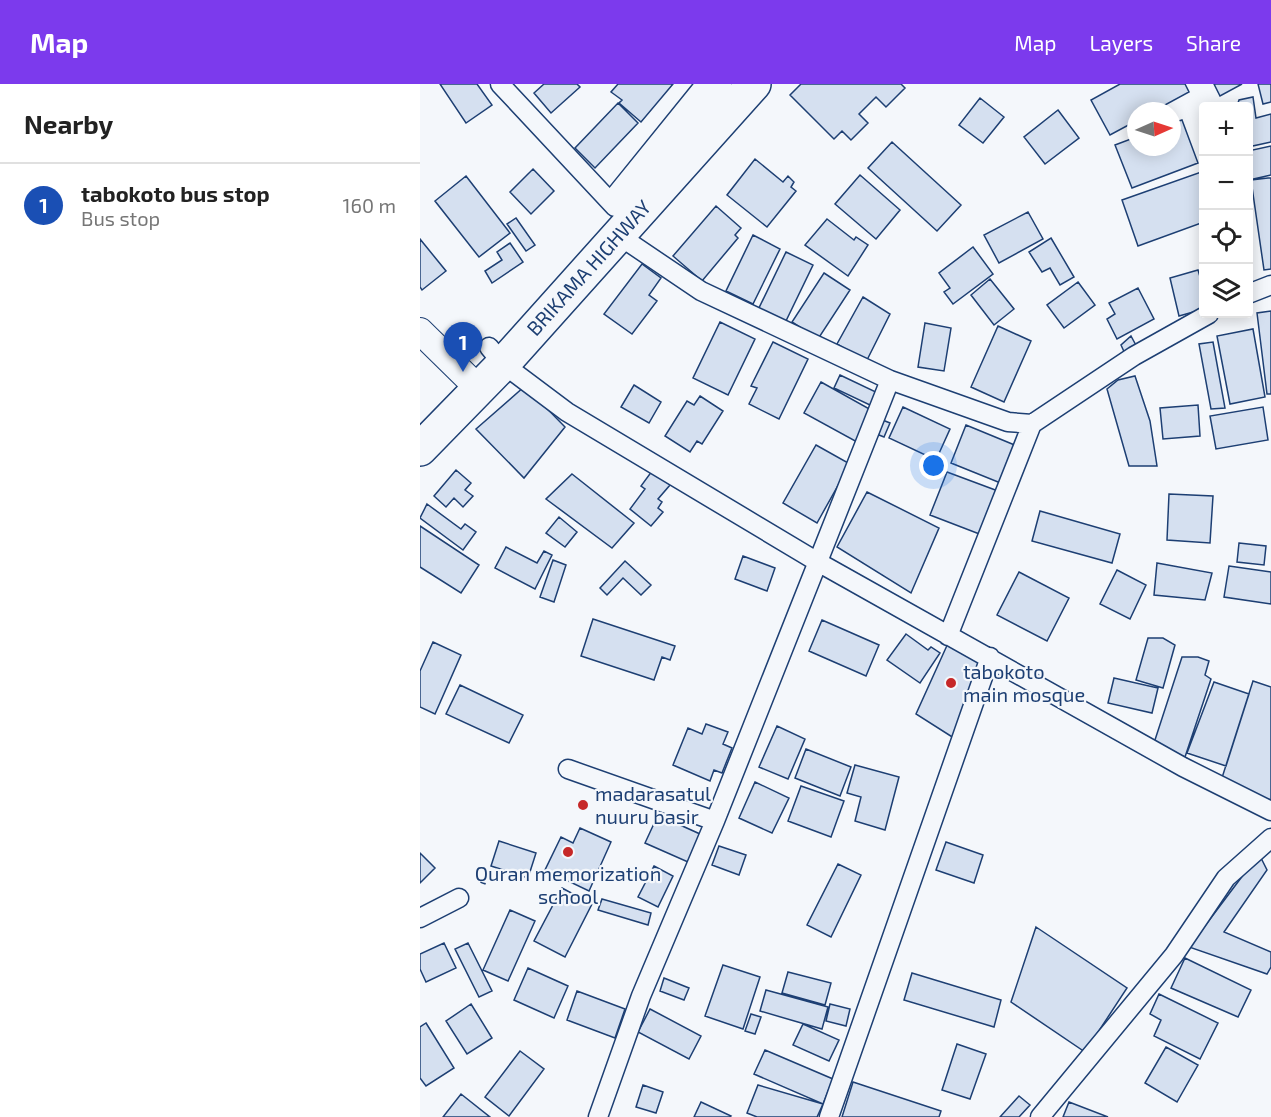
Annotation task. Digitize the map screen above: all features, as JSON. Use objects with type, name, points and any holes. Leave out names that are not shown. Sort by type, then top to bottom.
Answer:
[{"type":"highway","name":"BRIKAMA HIGHWAY","points":[[616,221],[715,84]]},
{"type":"highway","name":"BRIKAMA HIGHWAY","points":[[420,418],[471,380],[496,356],[616,221],[754,84]]},
{"type":"highway","name":"BRIKAMA HIGHWAY","points":[[420,449],[471,380]]},
{"type":"street","points":[[500,84],[616,221],[700,291],[890,380],[1008,422],[1032,424]]},
{"type":"street","points":[[1253,287],[1271,285]]},
{"type":"street","points":[[948,636],[1032,424],[1134,356],[1202,318]]},
{"type":"street","points":[[420,331],[471,380]]},
{"type":"street","points":[[496,356],[567,411],[816,561],[1183,767],[1271,811]]},
{"type":"street","points":[[598,1117],[641,996],[715,821],[816,561],[890,380]]},
{"type":"street","points":[[830,1117],[990,657]]},
{"type":"street","points":[[568,769],[715,821]]},
{"type":"street","points":[[1040,1117],[1174,955],[1226,878],[1271,838]]},
{"type":"street","points":[[420,918],[459,898]]},
{"type":"building","points":[[440,84],[477,84],[492,105],[466,123]]},
{"type":"building","points":[[544,84],[577,84],[580,87],[551,113],[534,93]]},
{"type":"building","points":[[618,84],[673,84],[641,122],[619,103],[622,100],[611,92]]},
{"type":"building","points":[[801,84],[901,84],[905,88],[886,107],[876,97],[859,114],[868,123],[851,140],[842,131],[834,139],[790,95]]},
{"type":"building","points":[[1120,84],[1185,84],[1189,92],[1171,102],[1127,102],[1127,126],[1110,135],[1091,100]]},
{"type":"building","points":[[1214,84],[1242,84],[1220,96]]},
{"type":"building","points":[[1258,84],[1271,84],[1271,102],[1263,104]]},
{"type":"building","points":[[1253,97],[1256,118],[1271,114],[1271,142],[1253,146],[1253,102],[1238,102]]},
{"type":"building","points":[[980,98],[1004,117],[983,143],[959,125]]},
{"type":"building","points":[[618,103],[638,123],[595,168],[575,148]]},
{"type":"building","points":[[1058,110],[1079,138],[1045,164],[1024,137]]},
{"type":"building","points":[[1181,120],[1198,163],[1132,188],[1115,145],[1127,140],[1127,156],[1181,156]]},
{"type":"building","points":[[892,142],[961,205],[937,231],[868,168]]},
{"type":"building","points":[[1271,146],[1271,175],[1253,179],[1253,150]]},
{"type":"building","points":[[755,159],[783,182],[788,176],[794,182],[791,187],[796,191],[767,227],[727,195]]},
{"type":"building","points":[[533,169],[554,191],[531,214],[510,192]]},
{"type":"building","points":[[1199,173],[1199,224],[1138,246],[1122,200]]},
{"type":"building","points":[[860,175],[900,210],[876,239],[835,204]]},
{"type":"building","points":[[466,176],[510,233],[479,257],[435,201]]},
{"type":"building","points":[[1271,178],[1271,269],[1264,270],[1253,180]]},
{"type":"building","points":[[716,206],[741,228],[735,235],[738,238],[702,281],[673,256]]},
{"type":"building","points":[[1028,212],[1043,239],[999,263],[984,235]]},
{"type":"building","points":[[516,218],[535,245],[526,251],[507,224]]},
{"type":"building","points":[[827,219],[854,240],[856,237],[868,245],[848,276],[805,245]]},
{"type":"building","points":[[753,235],[780,249],[753,304],[726,291]]},
{"type":"building","points":[[1051,238],[1074,277],[1060,285],[1050,268],[1042,272],[1029,252]]},
{"type":"building","points":[[420,239],[446,271],[422,290],[420,287]]},
{"type":"building","points":[[510,243],[523,262],[492,283],[485,271],[502,260],[497,252]]},
{"type":"building","points":[[973,247],[993,274],[953,304],[944,292],[950,288],[939,273]]},
{"type":"building","points":[[786,252],[813,265],[784,325],[757,312]]},
{"type":"building","points":[[642,264],[661,278],[649,295],[657,301],[632,334],[604,314]]},
{"type":"building","points":[[1198,270],[1199,310],[1179,316],[1170,278]]},
{"type":"building","points":[[824,273],[850,290],[818,339],[792,322]]},
{"type":"building","points":[[990,279],[1014,309],[994,325],[971,295]]},
{"type":"building","points":[[1078,282],[1095,305],[1064,328],[1047,305]]},
{"type":"building","points":[[1138,288],[1154,319],[1117,339],[1107,319],[1115,314],[1109,303]]},
{"type":"building","points":[[863,297],[890,314],[866,362],[837,344]]},
{"type":"building","points":[[1271,311],[1271,394],[1267,394],[1257,313]]},
{"type":"building","points":[[720,322],[755,339],[728,395],[693,378]]},
{"type":"building","points":[[925,323],[951,328],[944,371],[918,367]]},
{"type":"building","points":[[998,326],[1031,341],[1004,402],[971,387]]},
{"type":"building","points":[[1253,329],[1265,397],[1230,404],[1217,336]]},
{"type":"building","points":[[1131,336],[1138,349],[1126,356],[1121,345]]},
{"type":"building","points":[[773,342],[808,359],[779,419],[749,404],[757,388],[751,386]]},
{"type":"building","points":[[1213,342],[1225,408],[1211,409],[1199,344]]},
{"type":"building","points":[[840,375],[878,393],[872,406],[834,388]]},
{"type":"building","points":[[1135,376],[1150,421],[1157,466],[1129,466],[1107,389],[1118,380]]},
{"type":"building","points":[[821,382],[873,411],[857,442],[804,413]]},
{"type":"building","points":[[634,385],[661,402],[649,423],[621,407]]},
{"type":"building","points":[[525,386],[565,427],[524,478],[476,429]]},
{"type":"building","points":[[700,396],[723,411],[702,444],[697,441],[690,452],[665,436],[687,401],[694,405]]},
{"type":"building","points":[[1198,405],[1200,436],[1163,439],[1160,408]]},
{"type":"building","points":[[903,407],[950,429],[936,460],[889,438]]},
{"type":"building","points":[[1263,407],[1268,440],[1216,449],[1210,416]]},
{"type":"building","points":[[880,419],[890,423],[884,437],[874,433]]},
{"type":"building","points":[[966,425],[1017,446],[1003,484],[951,463]]},
{"type":"building","points":[[816,445],[850,464],[817,523],[783,503]]},
{"type":"building","points":[[456,470],[471,483],[465,490],[473,496],[463,507],[454,498],[446,507],[434,496]]},
{"type":"building","points":[[652,471],[670,485],[658,499],[662,502],[658,508],[663,512],[651,526],[630,509],[645,489],[641,486]]},
{"type":"building","points":[[947,472],[998,491],[982,535],[930,515]]},
{"type":"building","points":[[572,474],[634,523],[612,548],[546,499]]},
{"type":"building","points":[[867,492],[939,528],[911,593],[837,547]]},
{"type":"building","points":[[1169,494],[1213,496],[1210,543],[1167,540]]},
{"type":"building","points":[[427,504],[461,529],[465,524],[476,532],[463,550],[420,518]]},
{"type":"building","points":[[1040,511],[1120,534],[1112,563],[1032,541]]},
{"type":"building","points":[[559,517],[577,532],[565,547],[546,533]]},
{"type":"building","points":[[420,526],[479,565],[461,593],[420,567]]},
{"type":"building","points":[[1239,543],[1266,546],[1264,565],[1237,562]]},
{"type":"building","points":[[506,547],[537,563],[544,551],[552,555],[535,589],[495,568]]},
{"type":"building","points":[[743,556],[775,568],[767,591],[735,579]]},
{"type":"building","points":[[553,560],[566,565],[554,602],[540,597]]},
{"type":"building","points":[[625,561],[651,585],[641,595],[623,578],[607,595],[600,588]]},
{"type":"building","points":[[1157,563],[1212,573],[1205,600],[1154,595]]},
{"type":"building","points":[[1229,566],[1271,572],[1271,604],[1224,597]]},
{"type":"building","points":[[1117,570],[1146,585],[1130,619],[1100,604]]},
{"type":"building","points":[[1019,572],[1069,598],[1047,641],[997,615]]},
{"type":"building","points":[[593,619],[675,646],[670,660],[662,657],[654,680],[581,656]]},
{"type":"building","points":[[822,620],[879,645],[866,676],[809,651]]},
{"type":"building","points":[[906,634],[928,650],[931,647],[940,653],[920,683],[887,660]]},
{"type":"building","points":[[1148,638],[1163,638],[1175,645],[1163,688],[1136,680]]},
{"type":"building","points":[[949,641],[984,662],[957,740],[916,714]]},
{"type":"building","points":[[433,642],[461,655],[435,714],[420,707],[420,671]]},
{"type":"building","points":[[1182,657],[1198,657],[1209,661],[1205,675],[1211,679],[1185,757],[1153,746]]},
{"type":"building","points":[[1114,678],[1158,688],[1152,713],[1108,703]]},
{"type":"building","points":[[1253,681],[1271,687],[1271,800],[1220,784]]},
{"type":"building","points":[[1214,682],[1249,694],[1226,766],[1187,753]]},
{"type":"building","points":[[460,685],[523,715],[509,743],[446,714]]},
{"type":"building","points":[[706,724],[728,732],[723,744],[732,748],[722,773],[714,770],[710,781],[673,765],[688,728],[702,734]]},
{"type":"building","points":[[777,726],[805,739],[788,779],[759,767]]},
{"type":"building","points":[[806,749],[851,767],[840,796],[795,778]]},
{"type":"building","points":[[855,765],[899,777],[885,830],[855,821],[861,797],[847,793]]},
{"type":"building","points":[[755,782],[789,798],[772,833],[739,818]]},
{"type":"building","points":[[801,786],[844,801],[831,837],[788,821]]},
{"type":"building","points":[[658,815],[700,834],[688,862],[645,843]]},
{"type":"building","points":[[580,828],[611,842],[589,891],[545,870],[561,837],[573,843]]},
{"type":"building","points":[[499,841],[536,853],[528,878],[491,866]]},
{"type":"building","points":[[946,842],[983,855],[974,883],[936,870]]},
{"type":"building","points":[[719,846],[746,855],[739,875],[712,865]]},
{"type":"building","points":[[420,853],[435,868],[420,883]]},
{"type":"building","points":[[1259,854],[1267,870],[1224,932],[1271,952],[1271,967],[1267,974],[1189,947]]},
{"type":"building","points":[[838,864],[861,875],[831,937],[807,925]]},
{"type":"building","points":[[654,866],[673,876],[658,907],[638,897]]},
{"type":"building","points":[[562,888],[592,904],[565,957],[534,941]]},
{"type":"building","points":[[602,899],[651,913],[648,925],[598,910]]},
{"type":"building","points":[[510,910],[535,921],[508,981],[483,970]]},
{"type":"building","points":[[1036,927],[1127,988],[1085,1052],[1011,1002]]},
{"type":"building","points":[[444,943],[456,968],[426,982],[420,969],[420,954]]},
{"type":"building","points":[[468,943],[492,991],[479,997],[455,949]]},
{"type":"building","points":[[1185,958],[1251,990],[1238,1017],[1171,988]]},
{"type":"building","points":[[723,965],[760,977],[743,1029],[705,1016]]},
{"type":"building","points":[[528,968],[568,986],[554,1018],[514,1000]]},
{"type":"building","points":[[788,972],[831,983],[825,1005],[782,993]]},
{"type":"building","points":[[912,973],[1001,1000],[994,1027],[904,1000]]},
{"type":"building","points":[[664,978],[689,988],[684,1000],[660,991]]},
{"type":"building","points":[[766,990],[828,1007],[822,1029],[760,1011]]},
{"type":"building","points":[[577,991],[625,1009],[615,1038],[567,1020]]},
{"type":"building","points":[[1159,994],[1218,1023],[1200,1059],[1154,1036],[1161,1020],[1150,1014]]},
{"type":"building","points":[[471,1004],[492,1038],[467,1054],[446,1021]]},
{"type":"building","points":[[830,1004],[850,1009],[846,1026],[826,1021]]},
{"type":"building","points":[[650,1009],[701,1036],[689,1059],[638,1032]]},
{"type":"building","points":[[751,1014],[761,1017],[755,1034],[745,1031]]},
{"type":"building","points":[[426,1023],[454,1068],[426,1086],[420,1078],[420,1027]]},
{"type":"building","points":[[803,1024],[839,1040],[829,1061],[793,1045]]},
{"type":"building","points":[[957,1044],[986,1054],[970,1099],[942,1090]]},
{"type":"building","points":[[1166,1047],[1198,1065],[1177,1102],[1145,1083]]},
{"type":"building","points":[[765,1050],[833,1079],[823,1104],[754,1074]]},
{"type":"building","points":[[520,1051],[544,1069],[509,1116],[485,1097]]},
{"type":"building","points":[[853,1082],[941,1111],[939,1117],[842,1117]]},
{"type":"building","points":[[643,1085],[663,1092],[656,1113],[636,1107]]},
{"type":"building","points":[[758,1085],[823,1104],[817,1117],[757,1117],[747,1113]]},
{"type":"building","points":[[461,1094],[490,1117],[443,1117]]},
{"type":"building","points":[[1019,1096],[1030,1105],[1019,1117],[1000,1117]]},
{"type":"building","points":[[701,1102],[731,1116],[694,1117]]},
{"type":"building","points":[[1069,1102],[1108,1117],[1063,1117]]},
{"type":"place","name":"tabokoto bus stop","points":[[463,372]]},
{"type":"place","name":"tabokoto main mosque","points":[[951,683]]},
{"type":"place","name":"madarasatul nuuru basir","points":[[583,805]]},
{"type":"place","name":"Quran memorization school","points":[[568,852]]}]
